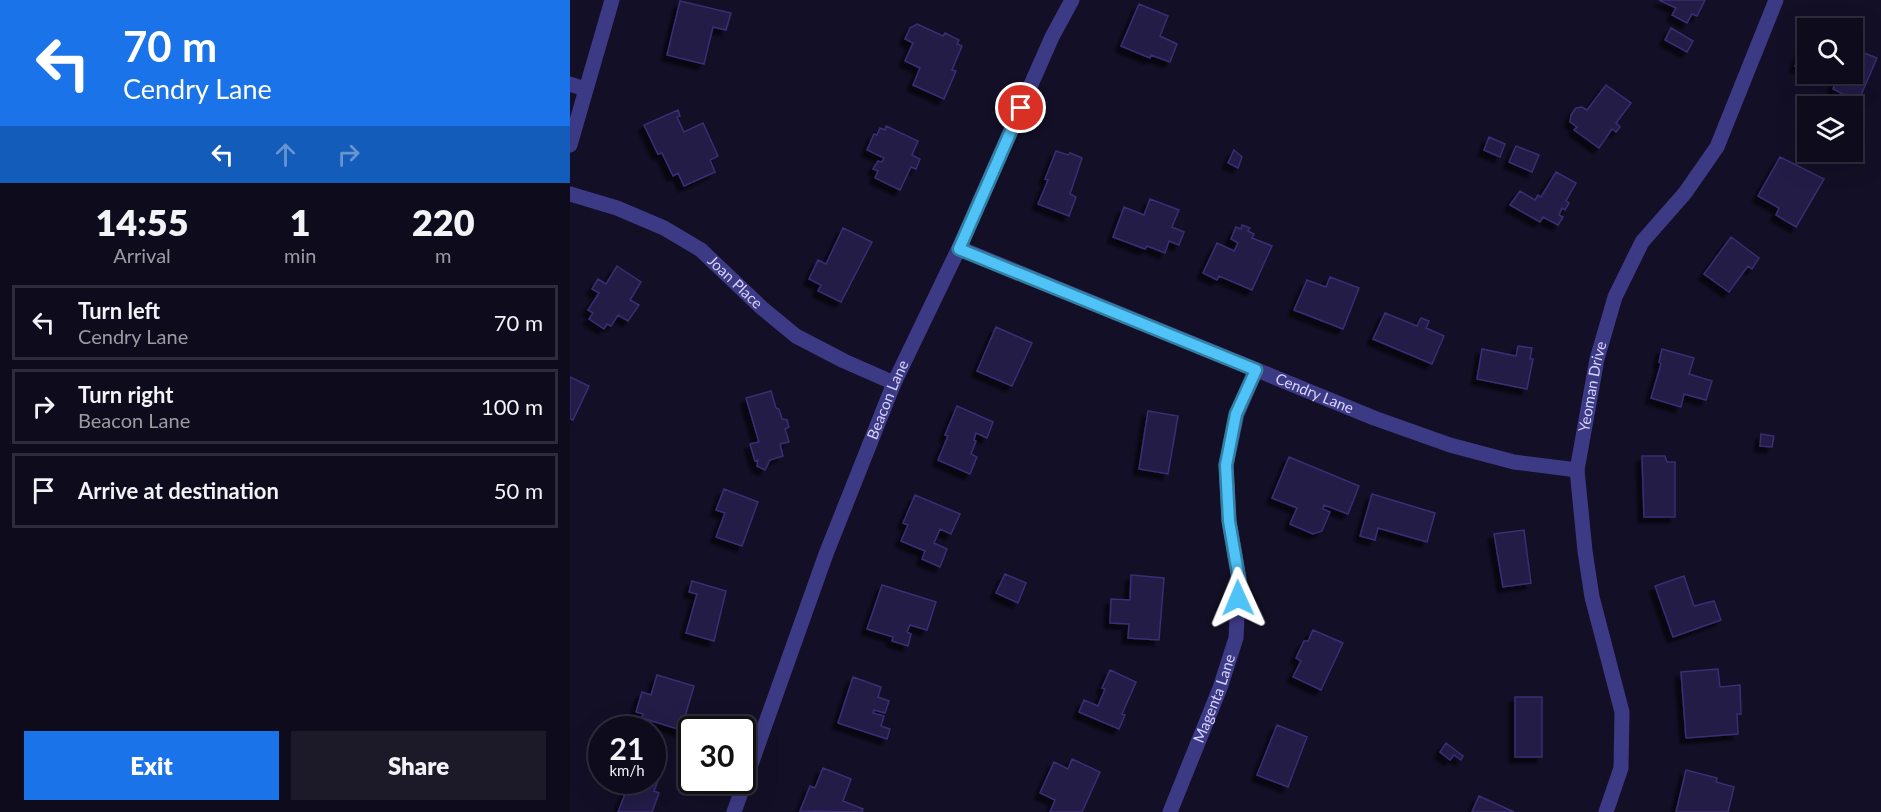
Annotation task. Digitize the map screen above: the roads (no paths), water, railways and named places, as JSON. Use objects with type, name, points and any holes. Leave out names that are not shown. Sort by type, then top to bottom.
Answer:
[{"type":"street","points":[[570,145],[612,0]]},
{"type":"street","name":"Beacon Lane","points":[[734,812],[826,554],[894,382],[959,249],[1052,37],[1072,0]]},
{"type":"street","name":"Yeoman Drive","points":[[1606,812],[1621,768],[1622,712],[1592,597],[1577,470],[1597,358],[1614,297],[1642,242],[1685,193],[1717,147],[1776,0]]},
{"type":"street","points":[[570,84],[585,89]]},
{"type":"street","name":"Joan Place","points":[[570,194],[617,208],[664,228],[701,250],[762,308],[796,336],[844,361],[894,382]]},
{"type":"street","name":"Cendry Lane","points":[[959,249],[1374,418],[1450,445],[1514,462],[1577,470]]},
{"type":"street","name":"Magenta Lane","points":[[1170,812],[1221,688],[1236,638],[1239,579],[1229,521],[1226,465],[1236,414],[1256,370]]}]
